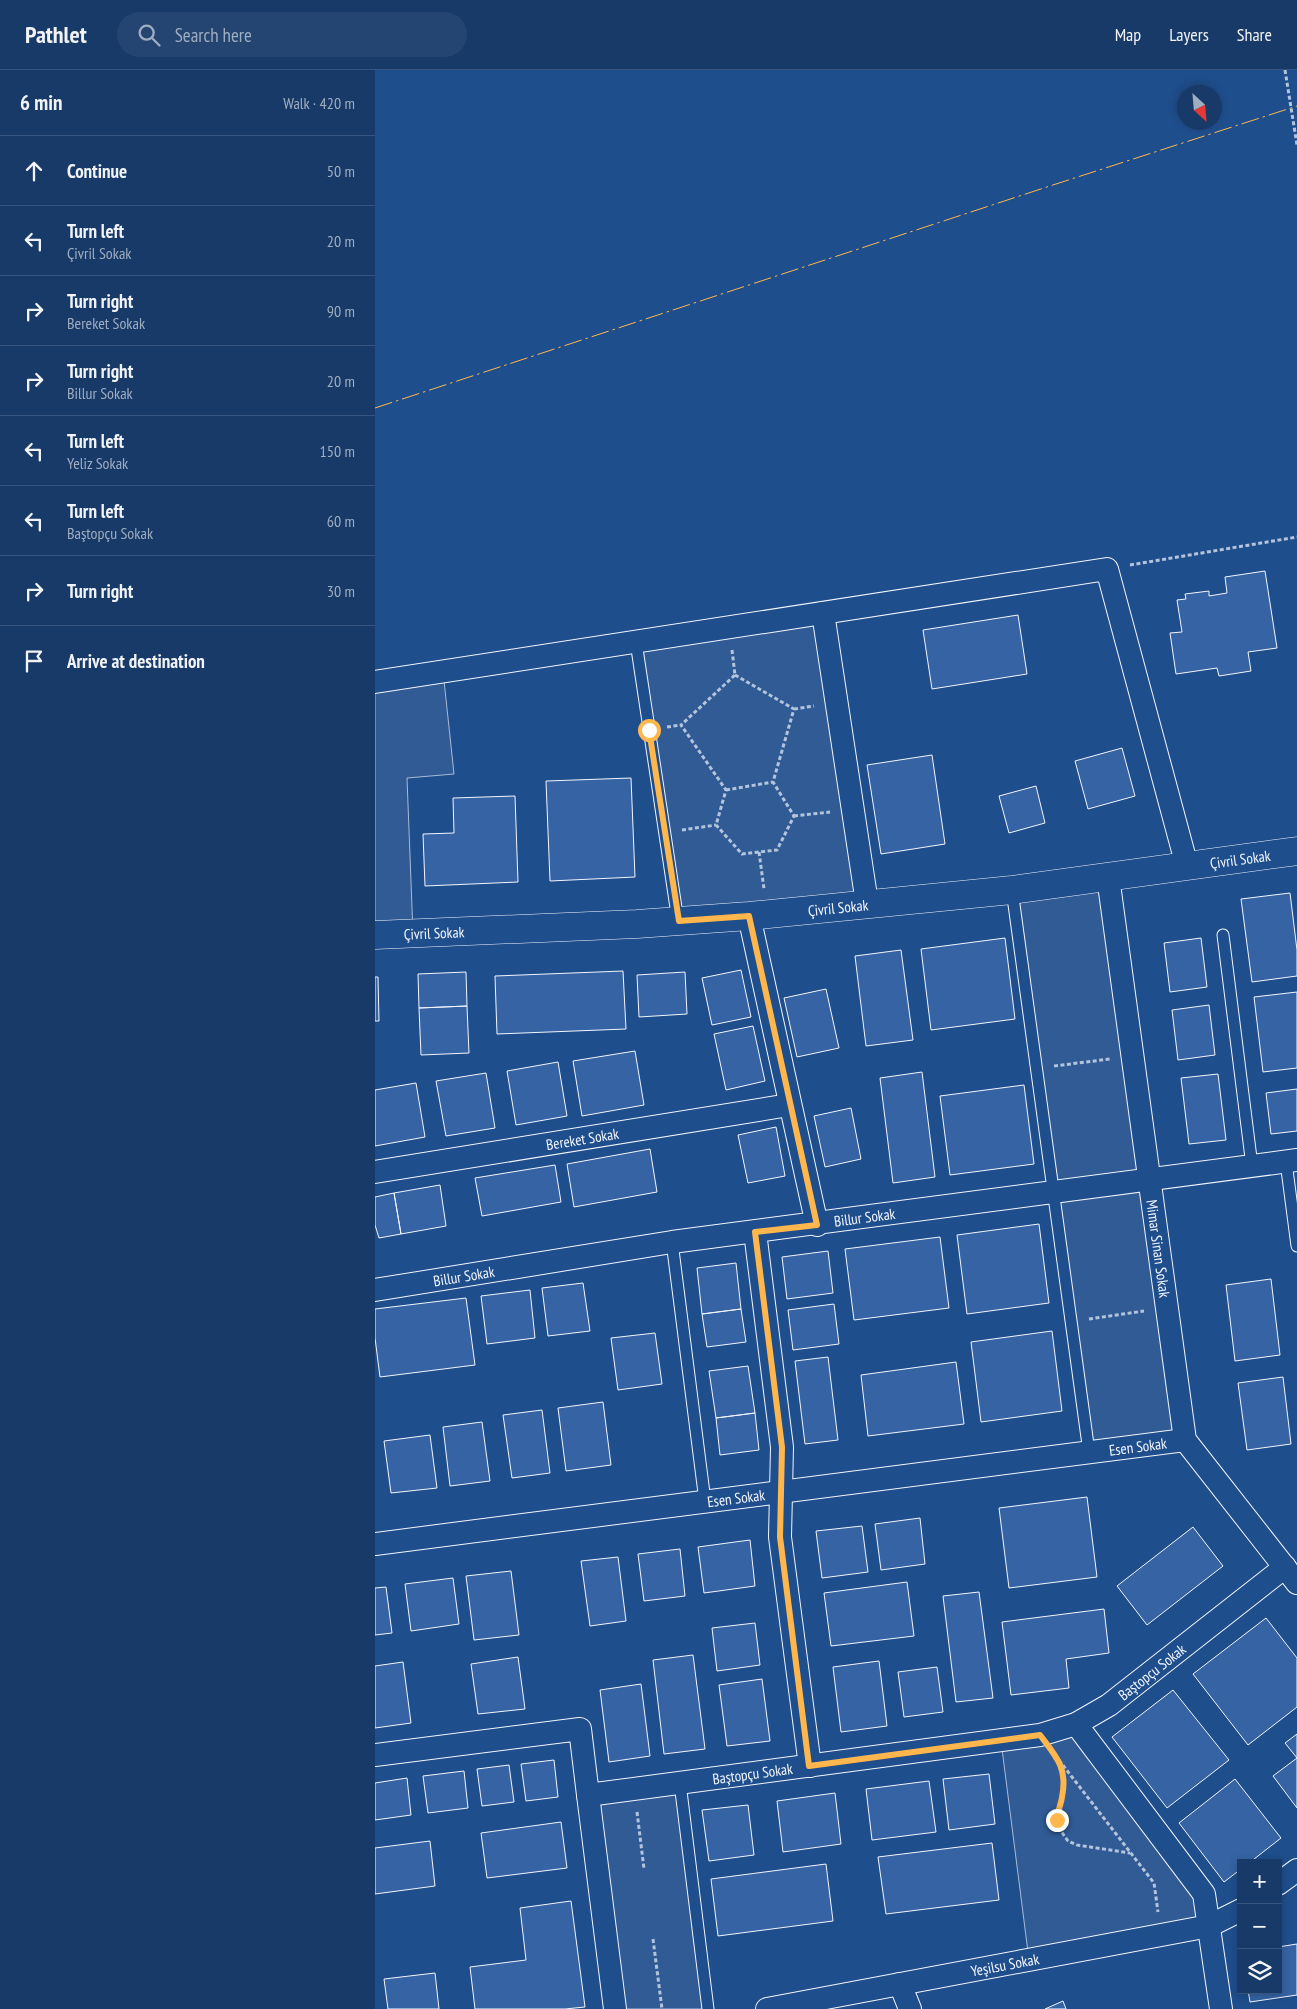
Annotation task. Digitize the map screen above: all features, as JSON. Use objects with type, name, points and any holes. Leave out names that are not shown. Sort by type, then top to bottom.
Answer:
[{"type":"street","points":[[375,682],[1107,569],[1187,866]]},
{"type":"street","points":[[823,613],[867,903]]},
{"type":"street","name":"Çivril Sokak","points":[[375,935],[679,921],[759,915],[1012,890],[1297,851]]},
{"type":"street","name":"Mimar Sinan Sokak","points":[[1108,876],[1185,1440]]},
{"type":"street","points":[[759,915],[789,1104],[817,1225]]},
{"type":"street","name":"Bereket Sokak","points":[[375,1172],[789,1104]]},
{"type":"street","name":"Billur Sokak","points":[[375,1290],[673,1242],[817,1225],[1292,1161]]},
{"type":"street","points":[[755,1232],[782,1447],[780,1537],[809,1766]]},
{"type":"street","points":[[1185,1440],[1291,1575]]},
{"type":"street","name":"Esen Sokak","points":[[375,1544],[1185,1440]]},
{"type":"street","name":"Baştopçu Sokak","points":[[588,1795],[1040,1735],[1076,1724],[1109,1705],[1291,1575]]},
{"type":"street","points":[[1076,1724],[1204,1894],[1221,2009]]},
{"type":"street","points":[[375,1755],[580,1729],[615,2009]]},
{"type":"street","points":[[1282,1881],[1297,1870]]},
{"type":"street","name":"Yeşilsu Sokak","points":[[767,2009],[1209,1926],[1237,1912]]},
{"type":"street","points":[[900,1984],[909,2009]]},
{"type":"lane","points":[[636,642],[679,921]]},
{"type":"lane","points":[[1012,890],[1089,1452]]},
{"type":"lane","points":[[1223,935],[1252,1166]]},
{"type":"lane","points":[[1292,1161],[1297,1246]]},
{"type":"lane","points":[[673,1242],[705,1501]]},
{"type":"lane","points":[[680,1783],[708,2009]]},
{"type":"path","points":[[1285,70],[1297,145]]},
{"type":"path","points":[[1107,569],[1297,537]]},
{"type":"path","points":[[726,790],[681,725],[735,675],[794,709],[773,782],[794,816]]},
{"type":"path","points":[[726,790],[773,782]]},
{"type":"path","points":[[716,825],[726,790]]},
{"type":"path","points":[[794,816],[853,809]]},
{"type":"path","points":[[716,825],[742,854],[777,850],[794,816]]},
{"type":"path","points":[[665,832],[716,825]]},
{"type":"path","points":[[759,852],[759,915]]},
{"type":"path","points":[[1037,1069],[1133,1055]]},
{"type":"path","points":[[1071,1322],[1167,1308]]},
{"type":"path","points":[[1040,1735],[1154,1883],[1161,1935]]},
{"type":"path","points":[[1060,1761],[1064,1786],[1057,1820],[1063,1834],[1068,1840],[1077,1845],[1131,1853]]},
{"type":"path","points":[[634,1789],[644,1869]]},
{"type":"path","points":[[653,1939],[662,2009]]},
{"type":"shaded area","points":[[823,613],[867,903],[678,921],[636,642]]},
{"type":"shaded area","points":[[443,671],[454,774],[407,778],[413,934],[375,935],[375,682]]},
{"type":"shaded area","points":[[1108,877],[1185,1440],[1089,1452],[1012,890]]},
{"type":"shaded area","points":[[1076,1724],[1204,1894],[1209,1926],[1029,1960],[1001,1741]]},
{"type":"shaded area","points":[[680,1783],[708,2009],[615,2009],[588,1795]]},
{"type":"building","points":[[1265,571],[1277,648],[1248,652],[1251,671],[1219,676],[1217,668],[1176,674],[1170,633],[1182,632],[1177,600],[1186,599],[1185,594],[1209,591],[1209,596],[1227,593],[1225,577]]},
{"type":"building","points":[[1018,615],[1027,674],[932,689],[923,630]]},
{"type":"building","points":[[1122,748],[1135,796],[1088,809],[1075,761]]},
{"type":"building","points":[[932,755],[945,844],[881,854],[867,765]]},
{"type":"building","points":[[631,778],[635,877],[550,881],[546,781]]},
{"type":"building","points":[[1036,786],[1045,823],[1009,833],[999,796]]},
{"type":"building","points":[[515,796],[518,882],[425,886],[423,834],[454,833],[453,798]]},
{"type":"building","points":[[1290,893],[1297,950],[1297,976],[1252,982],[1241,899]]},
{"type":"building","points":[[1005,938],[1015,1019],[931,1030],[921,949]]},
{"type":"building","points":[[1201,938],[1207,987],[1170,992],[1164,943]]},
{"type":"building","points":[[901,950],[913,1040],[866,1046],[855,956]]},
{"type":"building","points":[[741,970],[751,1017],[712,1025],[702,978]]},
{"type":"building","points":[[623,971],[626,1029],[497,1034],[495,976]]},
{"type":"building","points":[[466,972],[467,1006],[419,1008],[418,974]]},
{"type":"building","points":[[685,972],[687,1014],[639,1017],[637,975]]},
{"type":"building","points":[[375,977],[378,977],[379,1021],[375,1021]]},
{"type":"building","points":[[826,989],[839,1048],[797,1057],[784,998]]},
{"type":"building","points":[[1297,992],[1297,1068],[1263,1072],[1254,997]]},
{"type":"building","points":[[1209,1005],[1215,1055],[1178,1060],[1172,1010]]},
{"type":"building","points":[[467,1006],[469,1053],[421,1055],[419,1008]]},
{"type":"building","points":[[753,1026],[765,1081],[726,1090],[714,1034]]},
{"type":"building","points":[[635,1051],[644,1105],[582,1116],[573,1061]]},
{"type":"building","points":[[558,1062],[567,1116],[516,1125],[507,1071]]},
{"type":"building","points":[[922,1072],[935,1177],[893,1183],[880,1078]]},
{"type":"building","points":[[486,1073],[495,1128],[446,1136],[436,1081]]},
{"type":"building","points":[[1218,1074],[1226,1140],[1189,1144],[1181,1078]]},
{"type":"building","points":[[416,1083],[425,1137],[375,1146],[375,1090]]},
{"type":"building","points":[[1024,1085],[1034,1164],[950,1175],[940,1096]]},
{"type":"building","points":[[1297,1089],[1297,1131],[1271,1134],[1266,1093]]},
{"type":"building","points":[[851,1108],[861,1159],[825,1167],[814,1116]]},
{"type":"building","points":[[776,1127],[785,1176],[748,1183],[738,1135]]},
{"type":"building","points":[[650,1149],[657,1192],[574,1207],[567,1164]]},
{"type":"building","points":[[555,1165],[561,1202],[482,1216],[475,1178]]},
{"type":"building","points":[[440,1185],[446,1226],[401,1234],[394,1193]]},
{"type":"building","points":[[394,1193],[401,1234],[379,1238],[375,1225],[375,1197]]},
{"type":"building","points":[[1039,1224],[1049,1303],[967,1314],[957,1235]]},
{"type":"building","points":[[940,1237],[949,1308],[854,1320],[845,1249]]},
{"type":"building","points":[[828,1251],[833,1293],[787,1299],[782,1257]]},
{"type":"building","points":[[736,1263],[741,1309],[702,1314],[697,1268]]},
{"type":"building","points":[[1271,1279],[1280,1355],[1235,1361],[1226,1285]]},
{"type":"building","points":[[583,1283],[590,1331],[548,1336],[542,1288]]},
{"type":"building","points":[[530,1290],[535,1338],[487,1344],[481,1296]]},
{"type":"building","points":[[466,1298],[475,1365],[380,1377],[375,1338],[375,1309]]},
{"type":"building","points":[[834,1304],[839,1344],[793,1350],[788,1310]]},
{"type":"building","points":[[741,1309],[746,1342],[707,1347],[702,1314]]},
{"type":"building","points":[[1052,1331],[1062,1411],[981,1422],[971,1342]]},
{"type":"building","points":[[655,1333],[662,1384],[618,1390],[611,1338]]},
{"type":"building","points":[[828,1357],[838,1440],[805,1444],[795,1361]]},
{"type":"building","points":[[956,1362],[964,1424],[868,1436],[861,1375]]},
{"type":"building","points":[[748,1366],[755,1413],[716,1418],[709,1371]]},
{"type":"building","points":[[1283,1377],[1291,1444],[1247,1450],[1238,1383]]},
{"type":"building","points":[[603,1402],[611,1465],[566,1471],[558,1408]]},
{"type":"building","points":[[542,1410],[550,1473],[512,1478],[503,1415]]},
{"type":"building","points":[[755,1413],[759,1450],[720,1455],[716,1418]]},
{"type":"building","points":[[482,1422],[490,1481],[450,1486],[443,1427]]},
{"type":"building","points":[[430,1435],[437,1488],[391,1493],[384,1441]]},
{"type":"building","points":[[1087,1497],[1097,1577],[1009,1588],[999,1508]]},
{"type":"building","points":[[920,1518],[925,1564],[881,1570],[875,1524]]},
{"type":"building","points":[[862,1526],[868,1572],[822,1578],[816,1531]]},
{"type":"building","points":[[1193,1527],[1223,1566],[1147,1625],[1117,1586]]},
{"type":"building","points":[[750,1540],[755,1586],[704,1593],[698,1547]]},
{"type":"building","points":[[680,1549],[685,1596],[644,1601],[638,1554]]},
{"type":"building","points":[[618,1557],[626,1621],[590,1626],[581,1561]]},
{"type":"building","points":[[511,1571],[519,1635],[474,1640],[466,1576]]},
{"type":"building","points":[[453,1578],[459,1624],[411,1631],[405,1584]]},
{"type":"building","points":[[907,1582],[914,1636],[831,1646],[824,1593]]},
{"type":"building","points":[[386,1587],[392,1633],[375,1635],[375,1588]]},
{"type":"building","points":[[979,1592],[993,1698],[956,1702],[943,1596]]},
{"type":"building","points":[[1104,1609],[1109,1653],[1066,1659],[1069,1688],[1011,1695],[1002,1622]]},
{"type":"building","points":[[1266,1618],[1297,1658],[1297,1707],[1248,1745],[1193,1674]]},
{"type":"building","points":[[755,1623],[760,1665],[717,1671],[712,1628]]},
{"type":"building","points":[[693,1655],[705,1749],[664,1754],[653,1660]]},
{"type":"building","points":[[518,1657],[525,1709],[478,1714],[471,1664]]},
{"type":"building","points":[[879,1661],[887,1726],[841,1732],[833,1667]]},
{"type":"building","points":[[403,1662],[411,1723],[375,1728],[375,1666]]},
{"type":"building","points":[[937,1667],[943,1712],[904,1717],[898,1672]]},
{"type":"building","points":[[762,1679],[770,1741],[727,1746],[719,1685]]},
{"type":"building","points":[[641,1684],[650,1756],[609,1762],[600,1690]]},
{"type":"building","points":[[1173,1690],[1229,1760],[1167,1808],[1112,1737]]},
{"type":"building","points":[[1297,1734],[1297,1758],[1285,1743]]},
{"type":"building","points":[[1297,1758],[1297,1808],[1273,1776]]},
{"type":"building","points":[[554,1760],[558,1797],[526,1801],[521,1764]]},
{"type":"building","points":[[509,1765],[514,1802],[482,1806],[477,1769]]},
{"type":"building","points":[[464,1771],[468,1808],[428,1813],[423,1776]]},
{"type":"building","points":[[989,1774],[995,1824],[949,1830],[943,1779]]},
{"type":"building","points":[[407,1778],[411,1815],[375,1820],[375,1783]]},
{"type":"building","points":[[1235,1779],[1281,1838],[1254,1859],[1237,1859],[1237,1872],[1224,1882],[1179,1823]]},
{"type":"building","points":[[929,1781],[936,1832],[872,1840],[866,1789]]},
{"type":"building","points":[[835,1793],[841,1844],[783,1852],[777,1801]]},
{"type":"building","points":[[748,1805],[754,1855],[709,1861],[702,1810]]},
{"type":"building","points":[[561,1822],[567,1868],[487,1878],[481,1833]]},
{"type":"building","points":[[430,1841],[435,1886],[375,1894],[375,1848]]},
{"type":"building","points":[[992,1843],[999,1900],[886,1914],[878,1857]]},
{"type":"building","points":[[826,1864],[833,1921],[718,1936],[711,1879]]},
{"type":"building","points":[[571,1901],[585,2007],[565,2009],[475,2009],[470,1967],[526,1960],[520,1908]]},
{"type":"building","points":[[1297,1944],[1297,1995],[1250,2002],[1249,1994],[1282,1994],[1282,1946]]},
{"type":"building","points":[[435,1973],[439,2009],[388,2009],[384,1979]]},
{"type":"building","points":[[1063,2001],[1066,2009],[1045,2009]]},
{"type":"power","points":[[375,408],[1297,106]]},
{"type":"route","points":[[649,730],[679,921],[749,916],[817,1225],[755,1232],[782,1447],[780,1537],[809,1766],[1040,1735],[1060,1761],[1064,1777],[1057,1820]]}]
